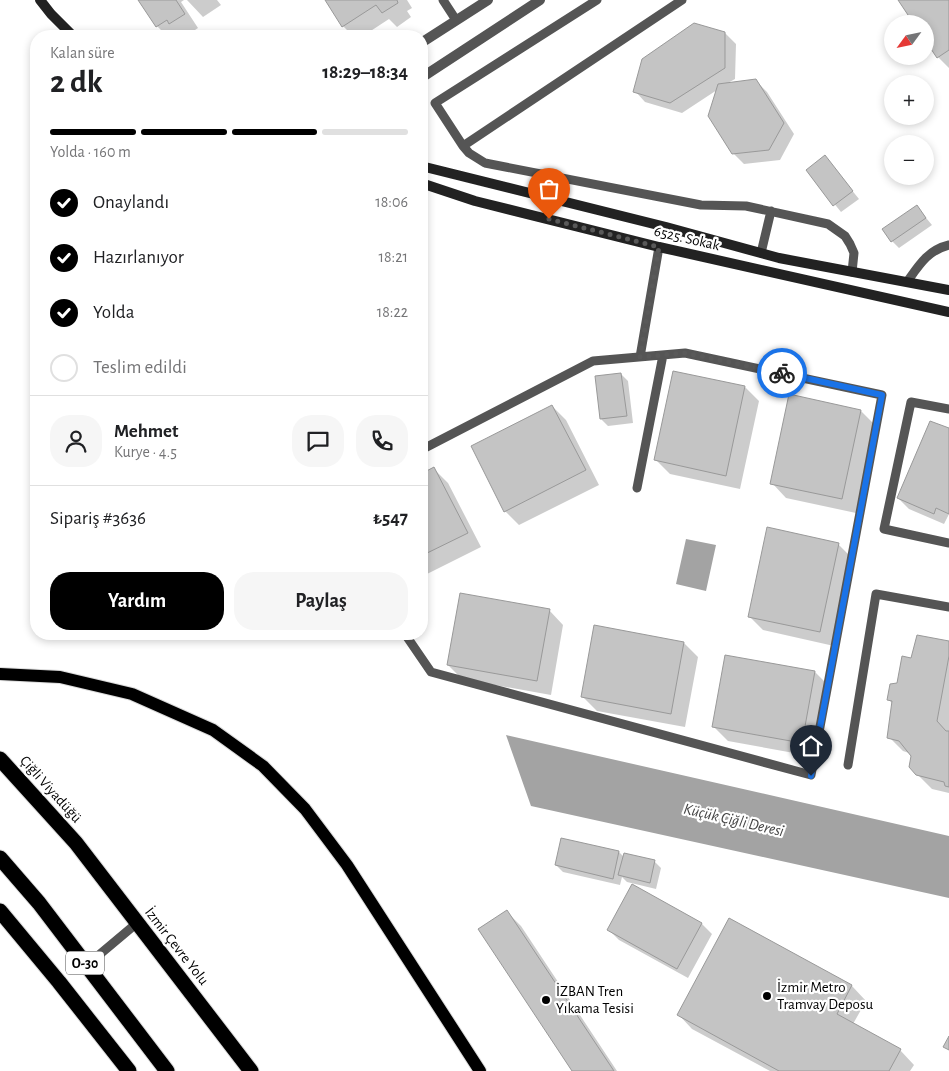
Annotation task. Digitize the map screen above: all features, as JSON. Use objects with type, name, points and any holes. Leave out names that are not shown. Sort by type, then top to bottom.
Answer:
[{"type":"highway","name":"Çiğli Viyadüğü","points":[[0,760],[76,843]]},
{"type":"highway","name":"İzmir Çevre Yolu","points":[[76,843],[252,1071]]},
{"type":"highway","name":"O-30","points":[[0,858],[39,903],[167,1071]]},
{"type":"highway","points":[[0,911],[129,1071]]},
{"type":"highway","points":[[188,988],[259,1071]]},
{"type":"main road","points":[[0,674],[60,677],[132,694],[213,730],[263,766],[305,809],[347,865],[480,1071]]},
{"type":"street","points":[[40,0],[67,30]]},
{"type":"street","points":[[428,38],[488,0]]},
{"type":"street","points":[[428,73],[540,0]]},
{"type":"street","name":"6525. Sokak","points":[[428,168],[666,227],[761,253],[949,290]]},
{"type":"street","name":"6525. Sokak","points":[[428,185],[475,200],[659,247],[949,312]]},
{"type":"lane","points":[[443,0],[456,20]]},
{"type":"lane","points":[[597,0],[435,103],[469,153],[485,163],[701,205],[746,206],[828,224],[845,236],[854,253],[852,272]]},
{"type":"lane","points":[[463,146],[682,0]]},
{"type":"lane","points":[[761,253],[771,212]]},
{"type":"lane","points":[[908,282],[928,254],[949,245]]},
{"type":"lane","points":[[640,357],[659,247]]},
{"type":"lane","points":[[409,640],[431,672],[811,776],[882,395],[685,353],[593,361],[428,446]]},
{"type":"lane","points":[[637,488],[663,355]]},
{"type":"lane","points":[[949,410],[911,402],[884,529],[949,543]]},
{"type":"lane","points":[[848,765],[876,594],[949,608]]},
{"type":"lane","points":[[86,965],[137,923]]},
{"type":"water","points":[[686,539],[716,545],[706,591],[676,584]]},
{"type":"water","name":"Küçük Çiğli Deresi","points":[[506,735],[949,836],[949,898],[531,806]]},
{"type":"building","points":[[138,0],[176,0],[185,14],[169,24],[167,20],[156,27]]},
{"type":"building","points":[[325,0],[397,0],[398,3],[382,13],[376,5],[342,27]]},
{"type":"building","points":[[898,0],[949,0],[949,50],[937,58],[934,54],[934,15],[908,15]]},
{"type":"building","points":[[694,23],[725,32],[725,68],[670,103],[633,92],[642,59]]},
{"type":"building","points":[[756,79],[784,123],[769,150],[732,154],[708,116],[718,84]]},
{"type":"building","points":[[825,155],[853,191],[833,206],[806,170]]},
{"type":"building","points":[[917,205],[926,218],[891,242],[882,229]]},
{"type":"building","points":[[673,371],[745,386],[726,476],[654,460]]},
{"type":"building","points":[[621,373],[627,416],[600,419],[595,376]]},
{"type":"building","points":[[789,394],[861,410],[842,499],[770,484]]},
{"type":"building","points":[[552,405],[586,470],[504,512],[471,446]]},
{"type":"building","points":[[930,421],[949,428],[949,514],[936,508],[934,514],[897,498]]},
{"type":"building","points":[[434,467],[468,533],[428,553],[428,470]]},
{"type":"building","points":[[767,527],[839,543],[820,632],[748,617]]},
{"type":"building","points":[[460,593],[550,609],[537,681],[447,665]]},
{"type":"building","points":[[594,625],[684,642],[671,714],[581,697]]},
{"type":"building","points":[[917,635],[949,641],[949,656],[937,721],[946,731],[949,731],[949,787],[945,786],[944,782],[916,775],[909,767],[911,756],[899,741],[887,738],[892,701],[887,700],[890,684],[897,683],[902,656],[911,658]]},
{"type":"building","points":[[725,655],[815,671],[802,743],[712,727]]},
{"type":"building","points":[[561,838],[619,851],[613,879],[555,865]]},
{"type":"building","points":[[624,853],[655,860],[650,883],[618,875]]},
{"type":"building","points":[[632,884],[702,923],[677,969],[607,930]]},
{"type":"building","name":"İZBAN Tren Yıkama Tesisi","points":[[507,910],[614,1071],[572,1071],[478,929]]},
{"type":"building","name":"İzmir Metro Tramvay Deposu","points":[[729,918],[852,985],[837,1014],[901,1049],[889,1071],[779,1071],[677,1015]]},
{"type":"building","points":[[949,1036],[949,1050],[943,1047]]},
{"type":"way so far","points":[[549,219],[659,247],[640,357],[685,353],[782,373]]},
{"type":"place","name":"İzmir Metro Tramvay Deposu","points":[[767,996]]},
{"type":"place","name":"İZBAN Tren Yıkama Tesisi","points":[[546,1000]]},
{"type":"route","points":[[782,373],[882,395],[811,776]]}]
